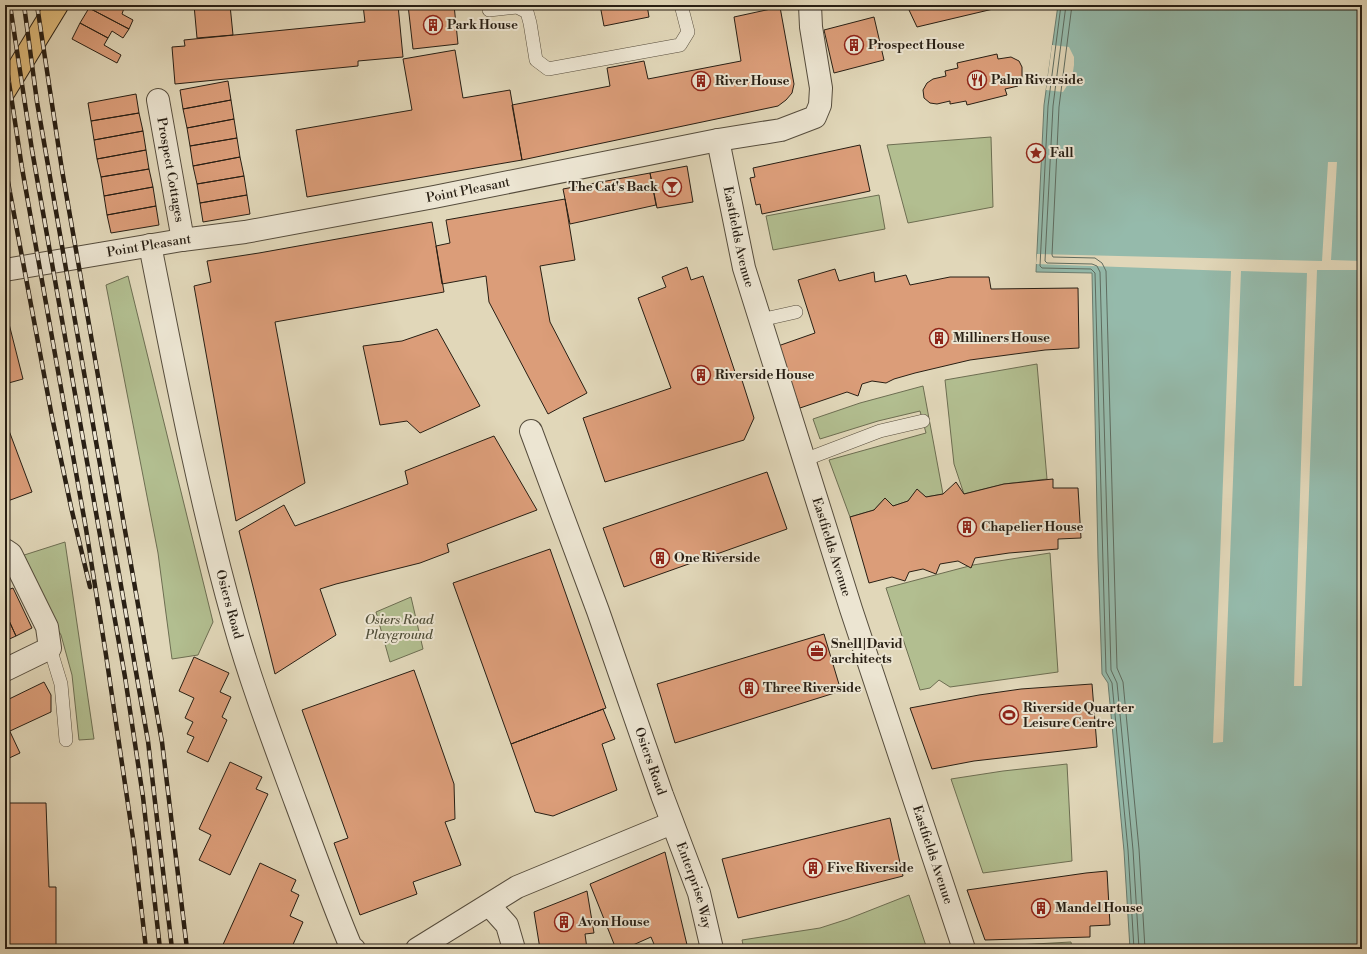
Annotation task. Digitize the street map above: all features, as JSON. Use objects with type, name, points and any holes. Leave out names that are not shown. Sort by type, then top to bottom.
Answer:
[{"type":"main road","points":[[5,90],[57,5]]},
{"type":"street","name":"Point Pleasant","points":[[5,270],[150,245],[253,231],[434,197],[718,140],[781,130],[815,117],[820,105],[822,88],[810,27],[810,5]]},
{"type":"street","name":"Prospect Cottages","points":[[158,100],[182,240]]},
{"type":"street","name":"Eastfields Avenue","points":[[718,140],[744,268],[887,718],[964,949]]},
{"type":"street","name":"Osiers Road","points":[[150,245],[186,426],[234,622],[279,758],[336,911],[351,947],[354,949]]},
{"type":"street","name":"Osiers Road","points":[[531,431],[598,611],[672,823]]},
{"type":"street","points":[[5,550],[11,554],[47,627],[50,648],[5,670]]},
{"type":"street","points":[[417,949],[517,887],[672,823]]},
{"type":"street","name":"Enterprise Way","points":[[672,823],[687,858],[699,893],[712,949]]},
{"type":"street","points":[[489,905],[507,925],[514,949]]},
{"type":"lane","points":[[489,5],[489,10],[517,7],[527,12],[536,60],[548,69],[680,45],[688,32],[682,5]]},
{"type":"lane","points":[[760,320],[796,312]]},
{"type":"lane","points":[[804,460],[880,431],[923,421]]},
{"type":"lane","points":[[50,648],[61,684],[66,740]]},
{"type":"green space","points":[[991,137],[993,207],[908,223],[887,145]]},
{"type":"green space","points":[[879,195],[885,229],[773,250],[766,216]]},
{"type":"green space","points":[[128,276],[213,622],[198,655],[172,659],[158,553],[106,285]]},
{"type":"green space","points":[[1037,364],[1047,479],[1004,484],[964,494],[954,464],[945,380]]},
{"type":"green space","points":[[923,386],[943,494],[926,497],[917,490],[908,501],[893,506],[885,498],[874,510],[850,517],[829,460],[926,433],[920,411],[878,421],[820,439],[813,419],[860,403]]},
{"type":"green space","points":[[65,542],[94,739],[79,740],[72,675],[61,635],[18,557]]},
{"type":"green space","points":[[1050,553],[1058,672],[950,687],[939,680],[930,688],[920,690],[886,588],[973,565]]},
{"type":"green space","name":"Osiers Road Playground","points":[[411,597],[423,649],[390,662],[376,612]]},
{"type":"green space","points":[[1067,764],[1072,861],[983,873],[951,779],[1003,771]]},
{"type":"green space","points":[[909,895],[927,949],[744,949],[742,940],[820,928],[848,919]]},
{"type":"green space","points":[[1071,942],[1072,949],[1016,949],[1016,945]]},
{"type":"water","points":[[1058,5],[1362,5],[1362,949],[1130,949],[1124,851],[1108,683],[1102,674],[1092,273],[1036,272],[1044,105]]},
{"type":"pier","points":[[1052,45],[1069,47],[1074,57],[1072,78],[1063,92],[1046,90]]},
{"type":"pier","points":[[1328,162],[1337,162],[1331,260],[1362,261],[1362,270],[1317,270],[1302,686],[1294,686],[1307,273],[1241,271],[1223,742],[1213,743],[1231,271],[1036,264],[1037,254],[1322,261]]},
{"type":"building","points":[[90,5],[125,5],[122,14],[133,20],[129,29],[89,8]]},
{"type":"building","points":[[194,5],[230,5],[233,35],[197,38]]},
{"type":"building","points":[[363,5],[398,5],[403,57],[358,61],[358,66],[175,84],[172,47],[185,46],[184,40],[365,22]]},
{"type":"building","name":"Park House","points":[[408,5],[454,5],[458,44],[413,49]]},
{"type":"building","points":[[600,5],[647,5],[649,17],[604,26]]},
{"type":"building","points":[[909,5],[1010,5],[917,27],[909,10]]},
{"type":"building","name":"River House","points":[[780,7],[794,84],[792,93],[778,106],[522,160],[512,105],[610,86],[607,68],[644,61],[648,79],[741,61],[734,17]]},
{"type":"building","points":[[89,8],[129,29],[123,38],[112,31],[108,38],[80,23]]},
{"type":"building","name":"Prospect House","points":[[874,17],[884,60],[834,73],[824,30]]},
{"type":"building","points":[[80,23],[108,38],[104,45],[121,55],[117,63],[72,39]]},
{"type":"building","points":[[455,50],[463,98],[510,90],[522,160],[307,197],[296,130],[412,110],[403,59]]},
{"type":"building","name":"Palm Riverside","points":[[997,54],[998,59],[1011,57],[1019,61],[1022,67],[1022,81],[1018,86],[1005,89],[1007,95],[967,105],[966,101],[950,104],[950,101],[937,104],[930,103],[924,98],[923,90],[927,83],[933,79],[946,76],[945,71],[958,68],[957,63]]},
{"type":"building","points":[[228,81],[231,100],[183,109],[180,90]]},
{"type":"building","points":[[136,94],[139,113],[91,121],[88,103]]},
{"type":"building","points":[[231,100],[234,119],[187,128],[183,109]]},
{"type":"building","points":[[139,113],[143,131],[94,140],[91,121]]},
{"type":"building","points":[[234,119],[237,138],[190,146],[187,128]]},
{"type":"building","points":[[143,131],[146,150],[97,159],[94,140]]},
{"type":"building","points":[[237,138],[240,157],[193,166],[190,146]]},
{"type":"building","points":[[860,145],[870,191],[762,214],[760,204],[756,205],[750,178],[755,177],[753,168]]},
{"type":"building","points":[[146,150],[149,169],[101,177],[97,159]]},
{"type":"building","points":[[240,157],[244,176],[197,184],[193,166]]},
{"type":"building","name":"The Cat's Back","points":[[687,166],[693,202],[657,208],[650,173]]},
{"type":"building","points":[[149,169],[153,187],[104,196],[101,177]]},
{"type":"building","points":[[650,173],[656,205],[570,224],[563,189]]},
{"type":"building","points":[[244,176],[247,195],[200,203],[197,184]]},
{"type":"building","points":[[153,187],[156,206],[107,215],[104,196]]},
{"type":"building","points":[[247,195],[250,214],[203,222],[200,203]]},
{"type":"building","points":[[565,199],[575,260],[540,266],[550,322],[587,393],[548,414],[489,302],[486,276],[442,284],[436,246],[450,243],[446,220]]},
{"type":"building","points":[[156,206],[159,225],[111,233],[107,215]]},
{"type":"building","points":[[432,222],[444,292],[275,322],[305,483],[236,521],[194,286],[211,282],[207,261]]},
{"type":"building","name":"Riverside House","points":[[687,267],[691,280],[703,276],[736,375],[740,374],[754,418],[744,440],[605,482],[583,418],[671,388],[638,298],[666,287],[662,277]]},
{"type":"building","name":"Milliners House","points":[[835,269],[839,281],[874,272],[875,282],[906,275],[910,285],[950,277],[989,277],[991,289],[1078,288],[1079,348],[1045,350],[970,360],[915,373],[886,383],[872,381],[862,384],[858,396],[847,392],[800,408],[778,346],[815,333],[798,280]]},
{"type":"building","points":[[5,308],[23,379],[5,384]]},
{"type":"building","points":[[437,329],[480,406],[420,433],[407,421],[380,425],[363,346],[402,341]]},
{"type":"building","points":[[5,420],[32,492],[5,502]]},
{"type":"building","points":[[494,436],[537,510],[447,544],[449,552],[420,563],[320,589],[336,635],[275,674],[239,531],[284,505],[295,526],[408,484],[405,471]]},
{"type":"building","name":"One Riverside","points":[[767,472],[787,529],[624,587],[603,528]]},
{"type":"building","name":"Chapelier House","points":[[1053,479],[1053,488],[1078,488],[1081,538],[1058,539],[1058,549],[1009,553],[975,558],[971,568],[958,561],[940,564],[936,574],[923,569],[909,572],[905,581],[892,577],[869,583],[850,517],[874,510],[885,498],[893,506],[908,501],[917,489],[926,497],[943,494],[956,482],[964,494],[1004,484]]},
{"type":"building","points":[[550,549],[606,708],[511,744],[453,583]]},
{"type":"building","points":[[13,588],[32,628],[16,636],[5,612],[5,591]]},
{"type":"building","points":[[5,612],[16,636],[5,641]]},
{"type":"building","name":"Three Riverside","points":[[824,634],[841,691],[675,743],[657,684]]},
{"type":"building","points":[[194,657],[229,673],[220,692],[231,697],[222,717],[227,720],[208,762],[187,752],[194,737],[187,734],[193,722],[185,718],[194,698],[179,691]]},
{"type":"building","points":[[414,670],[454,784],[455,819],[445,822],[461,865],[413,882],[417,894],[360,915],[334,843],[348,838],[302,710]]},
{"type":"building","points":[[44,682],[51,695],[51,712],[10,731],[5,721],[5,701]]},
{"type":"building","points":[[1092,684],[1097,747],[974,761],[932,769],[910,708],[1021,689]]},
{"type":"building","points":[[603,709],[615,739],[602,744],[617,790],[553,816],[535,812],[511,744]]},
{"type":"building","points":[[5,721],[20,753],[5,760]]},
{"type":"building","points":[[230,762],[262,777],[256,789],[268,794],[230,875],[199,860],[211,835],[199,829]]},
{"type":"building","points":[[5,803],[46,803],[49,887],[56,887],[56,949],[5,949]]},
{"type":"building","name":"Five Riverside","points":[[890,818],[903,876],[738,918],[722,859]]},
{"type":"building","points":[[665,852],[688,949],[656,949],[651,937],[624,949],[616,949],[590,884]]},
{"type":"building","points":[[260,863],[296,880],[291,891],[299,895],[290,916],[303,922],[291,949],[221,949]]},
{"type":"building","name":"Mandel House","points":[[1107,871],[1110,925],[1090,926],[1090,937],[985,940],[967,890],[1086,873]]},
{"type":"building","name":"Avon House","points":[[587,891],[594,933],[585,934],[587,949],[540,949],[534,912]]},
{"type":"railway","points":[[10,5],[32,150],[125,677],[143,797],[160,949]]},
{"type":"railway","points":[[24,5],[37,102],[148,741],[172,949]]},
{"type":"railway","points":[[37,5],[62,170],[162,742],[187,949]]},
{"type":"railway","points":[[5,56],[22,168],[86,529],[106,655],[134,845],[146,949]]},
{"type":"railway","points":[[5,166],[52,417],[90,587]]},
{"type":"place","name":"Park House","points":[[433,25]]},
{"type":"place","name":"Prospect House","points":[[854,45]]},
{"type":"place","name":"Palm Riverside","points":[[977,80]]},
{"type":"place","name":"River House","points":[[701,81]]},
{"type":"place","name":"Fall","points":[[1036,153]]},
{"type":"place","name":"The Cat's Back","points":[[672,187]]},
{"type":"place","name":"Milliners House","points":[[939,338]]},
{"type":"place","name":"Riverside House","points":[[701,375]]},
{"type":"place","name":"Chapelier House","points":[[967,527]]},
{"type":"place","name":"One Riverside","points":[[660,558]]},
{"type":"place","name":"Snell|David architects","points":[[817,651]]},
{"type":"place","name":"Three Riverside","points":[[749,688]]},
{"type":"place","name":"Riverside Quarter Leisure Centre","points":[[1009,715]]},
{"type":"place","name":"Five Riverside","points":[[813,868]]},
{"type":"place","name":"Mandel House","points":[[1041,908]]},
{"type":"place","name":"Avon House","points":[[564,922]]}]
